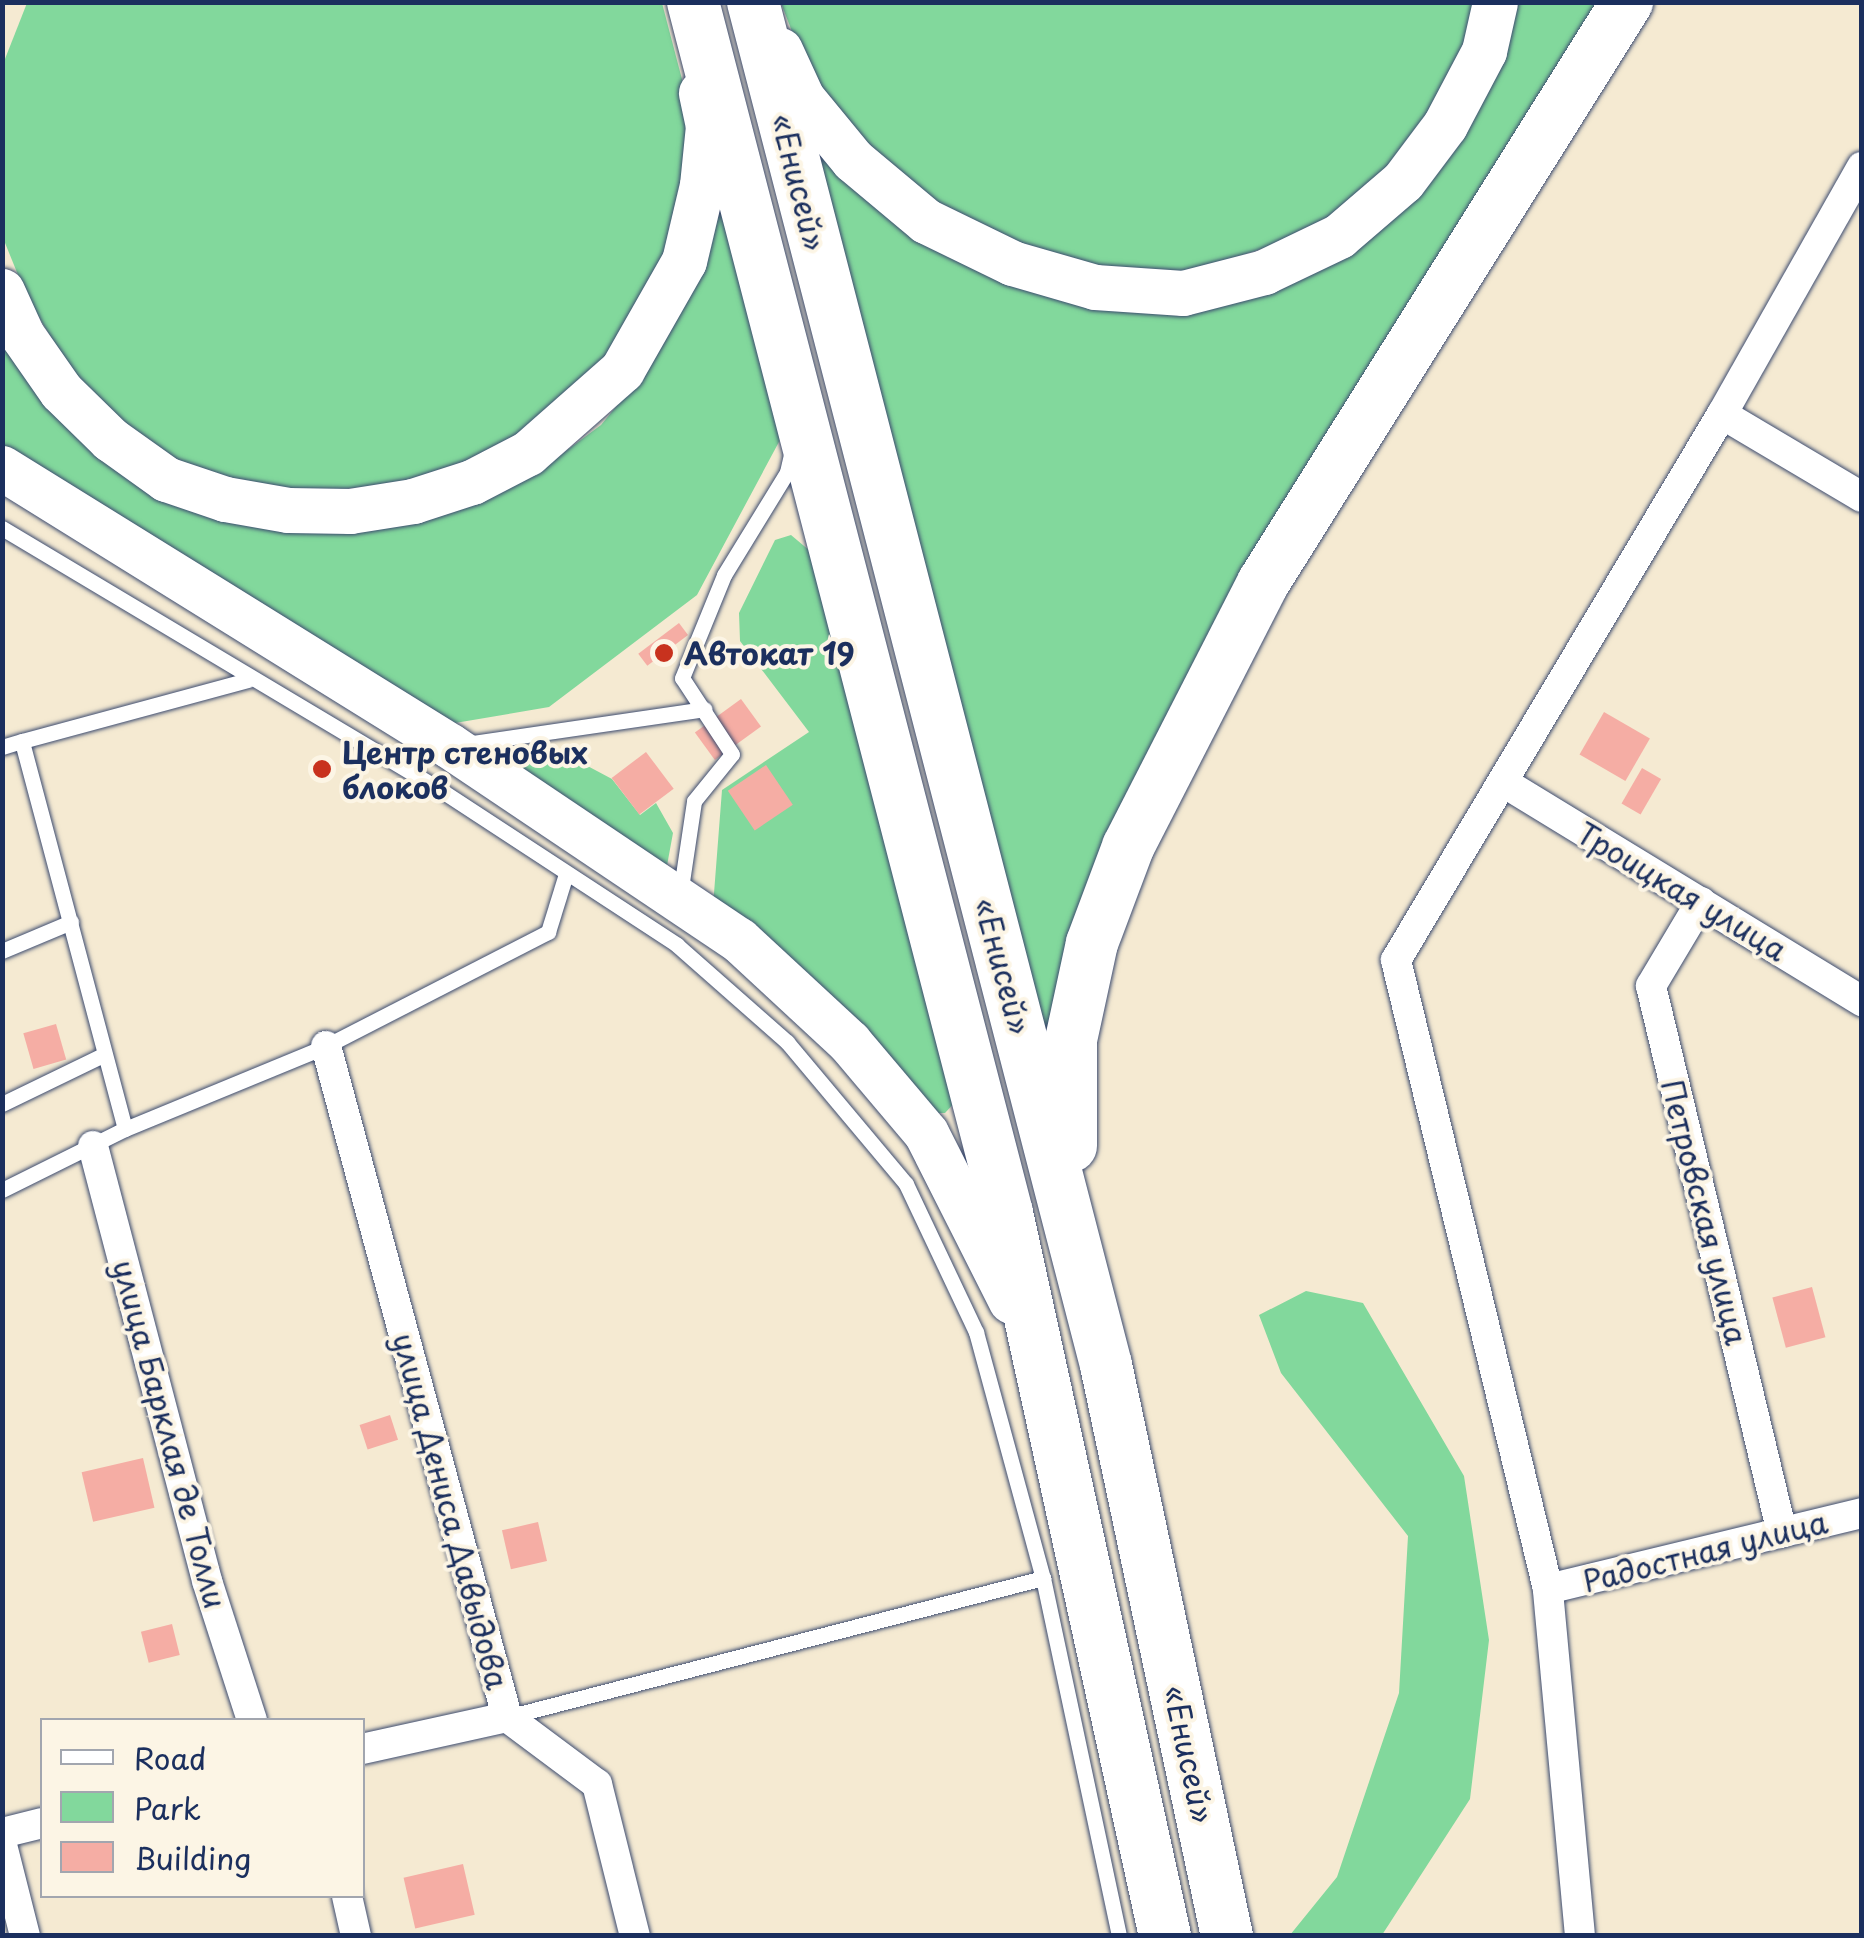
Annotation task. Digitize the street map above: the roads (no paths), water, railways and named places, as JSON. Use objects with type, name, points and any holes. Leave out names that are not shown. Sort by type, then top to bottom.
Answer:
[{"type":"highway","name":"«Енисей»","points":[[693,2],[1008,1213],[1165,1936]]},
{"type":"highway","name":"«Енисей»","points":[[756,2],[1106,1365],[1227,1936]]},
{"type":"highway","points":[[1106,1365],[1066,1117],[1071,1040],[1098,927],[1128,848],[1263,583],[1627,2]]},
{"type":"main road","points":[[2,291],[62,391],[110,439],[166,479],[226,500],[303,510],[412,501],[472,482],[528,452],[600,392],[658,318],[684,261],[708,126],[685,2]]},
{"type":"main road","points":[[756,2],[802,98],[853,160],[926,221],[1012,263],[1095,287],[1182,292],[1264,272],[1339,236],[1402,181],[1445,126],[1484,51],[1495,2]]},
{"type":"main road","points":[[2,468],[450,746],[680,895],[850,1042],[926,1133],[996,1262],[1052,1408]]},
{"type":"street","points":[[1580,1936],[1548,1589],[1396,960],[1503,782],[1732,420],[1862,166]]},
{"type":"street","points":[[1732,420],[1862,498]]},
{"type":"street","name":"Троицкая улица","points":[[1503,782],[1862,1001]]},
{"type":"street","name":"Петровская улица","points":[[1700,902],[1651,986],[1782,1533]]},
{"type":"street","name":"улица Дениса Давыдова","points":[[326,1046],[507,1717],[597,1784],[635,1936]]},
{"type":"street","name":"улица Барклая де Толли","points":[[93,1146],[207,1581],[251,1718]]},
{"type":"street","name":"Радостная улица","points":[[1548,1589],[1862,1514]]},
{"type":"street","points":[[365,1747],[507,1717]]},
{"type":"street","points":[[2,1832],[40,1823]]},
{"type":"street","points":[[2,1845],[25,1936]]},
{"type":"street","points":[[347,1898],[356,1936]]},
{"type":"lane","points":[[680,895],[694,801],[732,754],[682,678],[724,575],[788,472],[791,382]]},
{"type":"lane","points":[[2,528],[248,680],[439,789],[676,945],[787,1042],[906,1184],[976,1332],[1043,1578],[1119,1936]]},
{"type":"lane","points":[[2,747],[248,680]]},
{"type":"lane","points":[[450,746],[704,709]]},
{"type":"lane","points":[[22,741],[125,1129]]},
{"type":"lane","points":[[2,1190],[125,1129],[326,1046],[548,932],[566,874]]},
{"type":"lane","points":[[2,951],[70,922]]},
{"type":"lane","points":[[2,1104],[105,1054]]},
{"type":"lane","points":[[507,1717],[1043,1578]]},
{"type":"place","name":"Автокат 19","points":[[664,653]]},
{"type":"place","name":"Центр стеновых блоков","points":[[322,769]]}]
